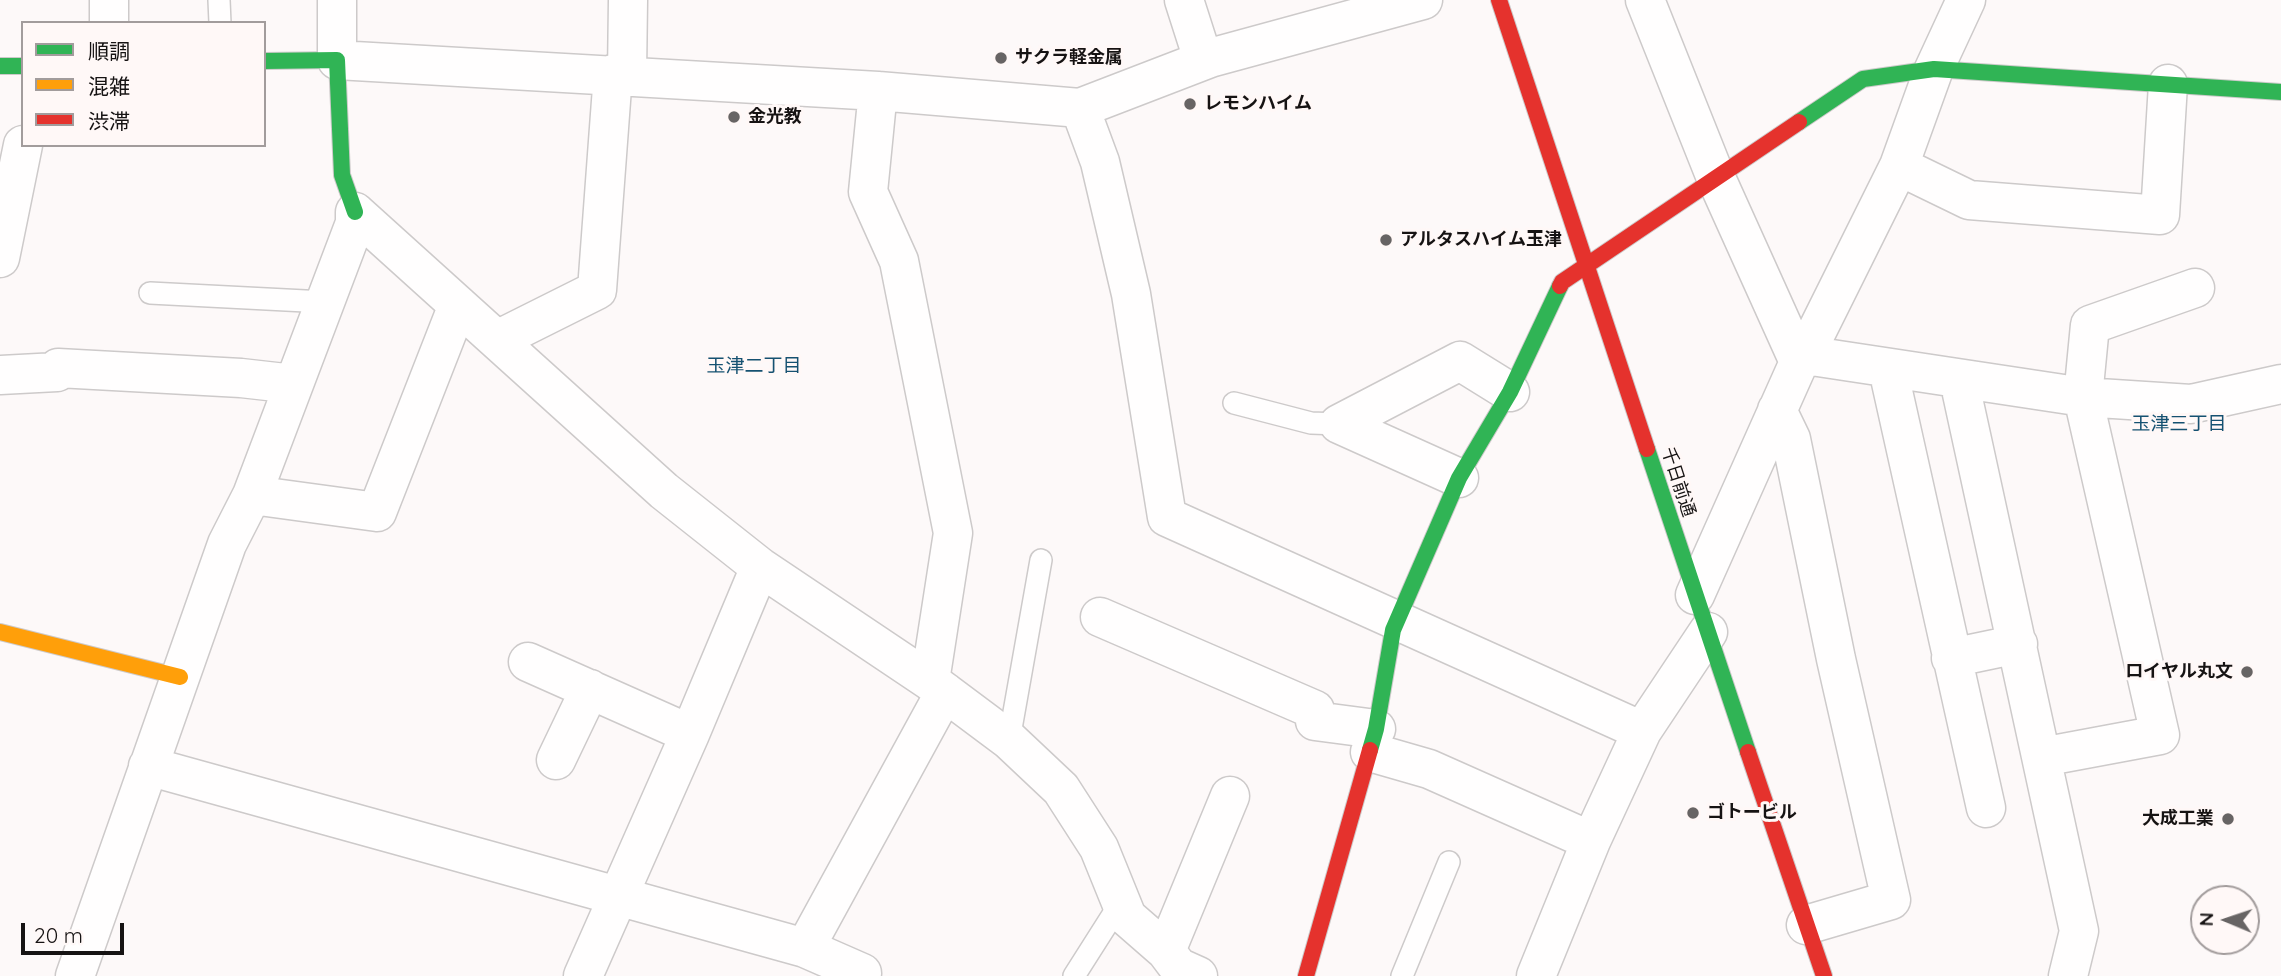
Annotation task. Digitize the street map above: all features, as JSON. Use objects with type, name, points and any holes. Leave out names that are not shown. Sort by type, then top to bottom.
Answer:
[{"type":"street","points":[[109,0],[109,21]]},
{"type":"street","points":[[75,976],[227,544],[252,495],[355,223],[355,212],[342,175],[337,0]]},
{"type":"street","points":[[497,340],[597,290],[628,0]]},
{"type":"street","points":[[1184,0],[1200,50],[1210,58]]},
{"type":"street","points":[[266,61],[338,60],[620,75],[878,91],[1080,108],[1210,58],[1423,0]]},
{"type":"street","name":"千日前通","points":[[1499,0],[1824,976]]},
{"type":"street","points":[[1645,0],[1716,178],[1802,358]]},
{"type":"street","points":[[1695,595],[1777,410],[1899,166],[1934,69],[1966,0]]},
{"type":"street","points":[[0,66],[21,66]]},
{"type":"street","points":[[1306,976],[1373,741],[1393,630],[1459,478],[1510,392],[1562,282],[1863,79],[1934,69],[2281,92]]},
{"type":"street","points":[[1899,166],[1969,200],[2160,215],[2168,84]]},
{"type":"street","points":[[805,948],[938,687],[953,533],[899,261],[868,192],[878,91]]},
{"type":"street","points":[[1080,108],[1100,162],[1130,295],[1167,517],[1642,732]]},
{"type":"street","points":[[0,258],[23,147]]},
{"type":"street","points":[[355,212],[664,491],[760,567],[938,687],[1009,740],[1061,789],[1099,848],[1127,917],[1178,967],[1230,796]]},
{"type":"street","points":[[2042,757],[2160,735],[2082,397],[2090,325],[2195,288]]},
{"type":"street","points":[[252,495],[377,512],[458,305]]},
{"type":"street","points":[[1802,358],[2082,397],[2191,404],[2281,384]]},
{"type":"street","points":[[1339,424],[1461,361],[1510,392]]},
{"type":"street","points":[[0,375],[57,372],[58,368],[241,378],[294,384]]},
{"type":"street","points":[[1888,369],[1986,808]]},
{"type":"street","points":[[1959,380],[2079,931],[2068,976]]},
{"type":"street","points":[[1777,410],[1791,439],[1836,659],[1891,900],[1806,925]]},
{"type":"street","points":[[1339,424],[1459,478]]},
{"type":"street","points":[[583,976],[760,567]]},
{"type":"street","points":[[1100,617],[1315,710],[1315,720],[1373,741],[1429,769],[1591,841]]},
{"type":"street","points":[[0,632],[180,677]]},
{"type":"street","points":[[1536,976],[1591,841],[1642,732],[1708,632]]},
{"type":"street","points":[[1951,658],[2018,644]]},
{"type":"street","points":[[528,662],[690,734]]},
{"type":"street","points":[[556,760],[590,689]]},
{"type":"street","points":[[148,766],[805,948],[862,973],[860,976]]},
{"type":"lane","points":[[219,0],[220,21]]},
{"type":"lane","points":[[150,293],[325,302]]},
{"type":"lane","points":[[1234,403],[1311,423],[1339,424]]},
{"type":"lane","points":[[1009,740],[1041,560]]},
{"type":"lane","points":[[1402,976],[1449,862]]},
{"type":"lane","points":[[1074,976],[1121,902]]},
{"type":"traffic: fast","points":[[266,61],[337,60],[342,175],[355,212]]},
{"type":"traffic: fast","points":[[0,66],[21,66]]},
{"type":"traffic: fast","points":[[1799,122],[1863,79],[1934,69],[2281,92]]},
{"type":"traffic: fast","points":[[1370,750],[1393,630],[1459,478],[1510,392],[1560,286]]},
{"type":"traffic: fast","points":[[1647,449],[1748,752]]},
{"type":"traffic: slow","points":[[0,632],[180,677]]},
{"type":"traffic: jam","points":[[1499,0],[1647,449]]},
{"type":"traffic: jam","points":[[1560,286],[1562,282],[1799,122]]},
{"type":"traffic: jam","points":[[1306,976],[1370,750]]},
{"type":"traffic: jam","points":[[1748,752],[1824,976]]},
{"type":"place","name":"サクラ軽金属","points":[[1001,58]]},
{"type":"place","name":"レモンハイム","points":[[1190,104]]},
{"type":"place","name":"金光教","points":[[734,117]]},
{"type":"place","name":"アルタスハイム玉津","points":[[1386,240]]},
{"type":"place","name":"ロイヤル丸文","points":[[2247,672]]},
{"type":"place","name":"ゴトービル","points":[[1693,813]]},
{"type":"place","name":"大成工業","points":[[2228,819]]},
{"type":"district","name":"玉津二丁目","points":[[754,366]]},
{"type":"district","name":"玉津三丁目","points":[[2179,424]]}]
